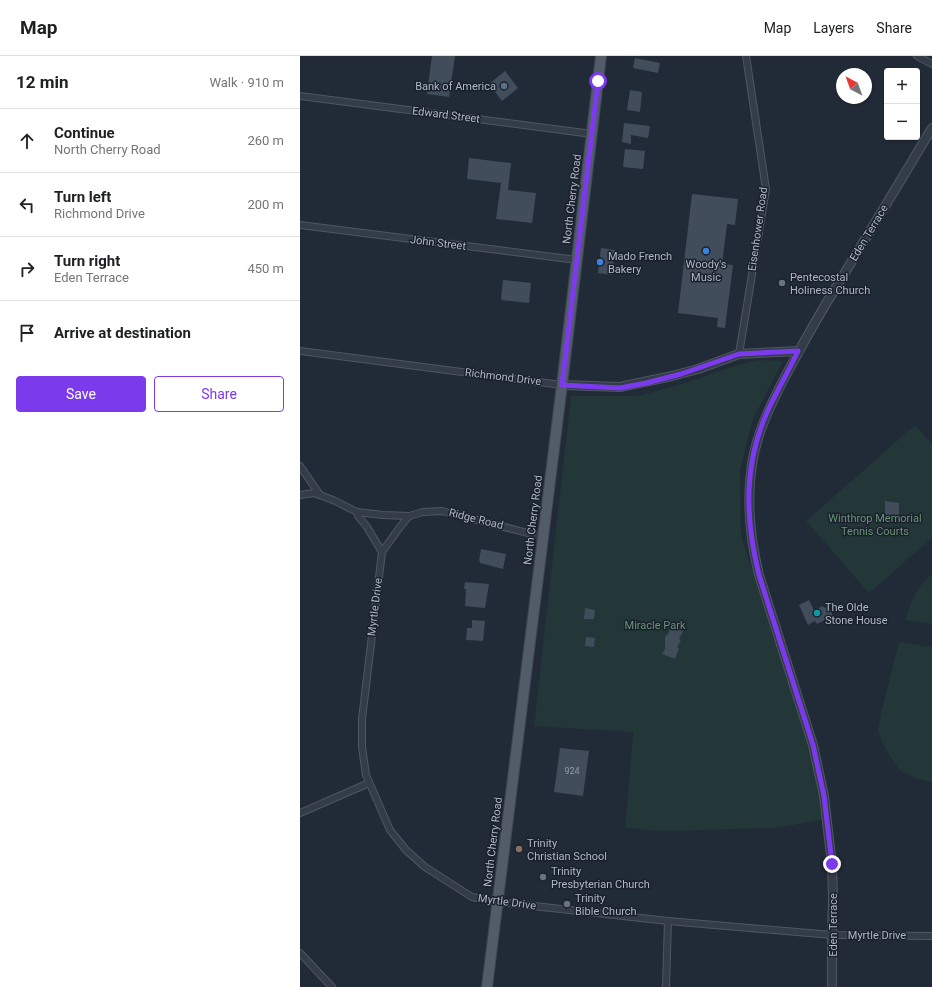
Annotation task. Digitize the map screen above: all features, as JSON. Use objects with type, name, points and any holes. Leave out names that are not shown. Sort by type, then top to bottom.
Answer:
[{"type":"main road","name":"North Cherry Road","points":[[487,987],[562,385],[601,56]]},
{"type":"street","name":"Eisenhower Road","points":[[739,354],[766,189],[746,56]]},
{"type":"street","points":[[917,56],[932,64]]},
{"type":"street","name":"Edward Street","points":[[300,96],[592,134]]},
{"type":"street","name":"Eden Terrace","points":[[832,987],[832,864],[824,796],[813,745],[759,575],[752,547],[749,519],[749,491],[752,463],[758,436],[768,409],[798,351],[932,128]]},
{"type":"street","name":"John Street","points":[[300,225],[577,260]]},
{"type":"street","name":"Richmond Drive","points":[[300,351],[562,385],[620,388],[676,375],[739,354],[798,351]]},
{"type":"street","points":[[300,466],[320,495]]},
{"type":"street","name":"Ridge Road","points":[[300,495],[314,493],[333,500],[357,512],[383,515],[409,516],[423,512],[442,511],[543,537]]},
{"type":"street","name":"Ridge Road","points":[[357,512],[358,516],[367,527],[382,552]]},
{"type":"street","points":[[382,552],[400,526],[409,516]]},
{"type":"street","name":"Myrtle Drive","points":[[382,552],[362,719],[362,747],[366,775],[390,830],[406,850],[425,867],[472,897],[498,902],[668,921],[832,935],[932,936]]},
{"type":"street","points":[[300,813],[370,783]]},
{"type":"street","points":[[666,987],[668,921]]},
{"type":"street","points":[[300,953],[332,987]]},
{"type":"green space","name":"Miracle Park","points":[[758,360],[783,361],[753,419],[740,471],[741,535],[777,648],[808,729],[827,819],[776,828],[660,831],[625,828],[633,732],[534,726],[571,396],[638,396]]},
{"type":"green space","name":"Winthrop Memorial Tennis Courts","points":[[915,425],[932,444],[932,538],[869,593],[806,521]]},
{"type":"green space","points":[[932,574],[932,624],[905,620],[915,594]]},
{"type":"green space","points":[[899,642],[932,647],[932,782],[914,778],[901,771],[894,763],[882,742],[878,730]]},
{"type":"building","points":[[432,56],[455,56],[449,97],[427,94]]},
{"type":"building","points":[[635,58],[660,63],[658,73],[633,68]]},
{"type":"building","name":"Bank of America","points":[[505,71],[518,88],[502,101],[489,84]]},
{"type":"building","points":[[630,90],[642,92],[640,112],[627,110]]},
{"type":"building","points":[[624,123],[650,126],[648,138],[631,135],[631,144],[622,142]]},
{"type":"building","points":[[625,149],[645,151],[643,169],[623,167]]},
{"type":"building","points":[[469,158],[511,163],[508,190],[536,193],[532,223],[496,219],[501,183],[467,179]]},
{"type":"building","points":[[692,194],[738,199],[735,225],[727,224],[722,264],[733,265],[725,328],[717,327],[718,318],[678,313]]},
{"type":"building","points":[[601,248],[615,250],[612,275],[598,273]]},
{"type":"building","points":[[503,280],[531,283],[529,303],[501,300]]},
{"type":"building","points":[[885,501],[899,503],[899,516],[885,515]]},
{"type":"building","points":[[481,549],[506,554],[503,569],[480,563]]},
{"type":"building","points":[[465,582],[489,584],[485,608],[465,606]]},
{"type":"building","name":"The Olde Stone House","points":[[809,600],[814,610],[823,606],[824,608],[828,606],[833,616],[817,624],[815,621],[808,625],[799,605]]},
{"type":"building","points":[[585,608],[595,610],[594,619],[584,619]]},
{"type":"building","points":[[472,620],[485,621],[483,641],[466,640],[467,628],[472,628]]},
{"type":"building","points":[[672,625],[684,629],[679,639],[681,640],[677,647],[679,648],[675,659],[662,654],[665,649],[665,637]]},
{"type":"building","points":[[586,637],[595,638],[594,647],[585,646]]},
{"type":"building","points":[[560,748],[589,751],[583,796],[554,792]]},
{"type":"place","name":"Bank of America","points":[[504,86]]},
{"type":"place","name":"Woody's Music","points":[[706,251]]},
{"type":"place","name":"Mado French Bakery","points":[[600,262]]},
{"type":"place","name":"Pentecostal Holiness Church","points":[[782,283]]},
{"type":"place","name":"The Olde Stone House","points":[[817,613]]},
{"type":"place","name":"Trinity Christian School","points":[[519,849]]},
{"type":"place","name":"Trinity Presbyterian Church","points":[[543,877]]},
{"type":"place","name":"Trinity Bible Church","points":[[567,904]]},
{"type":"route","points":[[598,81],[562,385],[620,388],[681,374],[739,354],[798,351],[768,409],[758,436],[752,463],[749,491],[749,519],[752,547],[759,575],[813,745],[824,796],[832,864]]}]
